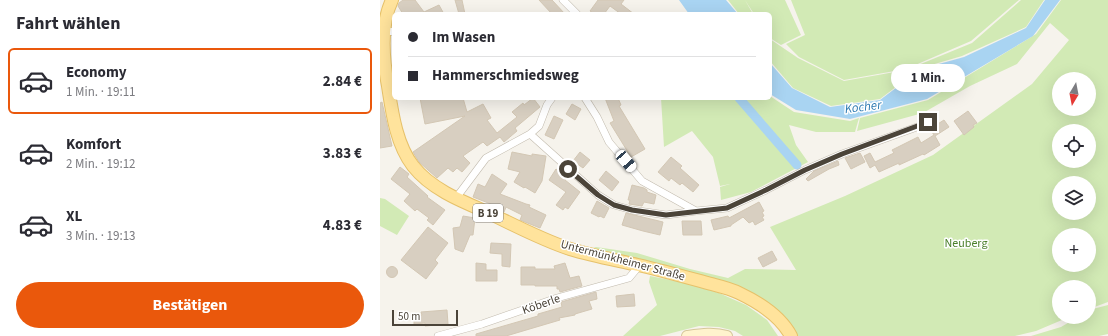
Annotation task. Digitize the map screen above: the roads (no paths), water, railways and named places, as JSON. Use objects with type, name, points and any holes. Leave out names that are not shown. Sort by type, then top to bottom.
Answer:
[{"type":"main road","name":"Untermünkheimer Straße","points":[[389,1],[382,30],[382,62],[395,122],[400,142],[406,155],[413,166],[429,182],[456,198],[542,238],[570,249],[738,292],[768,310],[779,320],[791,336]]},
{"type":"main road","points":[[687,336],[715,333],[727,336]]},
{"type":"street","points":[[563,0],[575,12]]},
{"type":"street","points":[[382,30],[392,32]]},
{"type":"street","points":[[456,198],[486,158],[530,134],[539,126],[547,105],[551,100]]},
{"type":"street","points":[[586,100],[597,117],[609,142],[642,181],[696,211]]},
{"type":"street","points":[[530,134],[598,195],[614,205],[632,210],[666,215],[727,208],[805,170],[842,154],[928,122]]},
{"type":"street","name":"Köberle","points":[[438,336],[482,324],[557,298],[629,278],[640,266]]},
{"type":"water","points":[[679,0],[726,0],[736,12],[688,12]]},
{"type":"water","name":"Kocher","points":[[1045,0],[1060,0],[1033,36],[927,99],[850,119],[796,110],[772,95],[772,65],[792,88],[830,107],[880,100],[921,69],[964,57],[1026,28]]},
{"type":"waterway","points":[[741,100],[797,165]]},
{"type":"park label","name":"Neuberg","points":[[966,243]]}]
